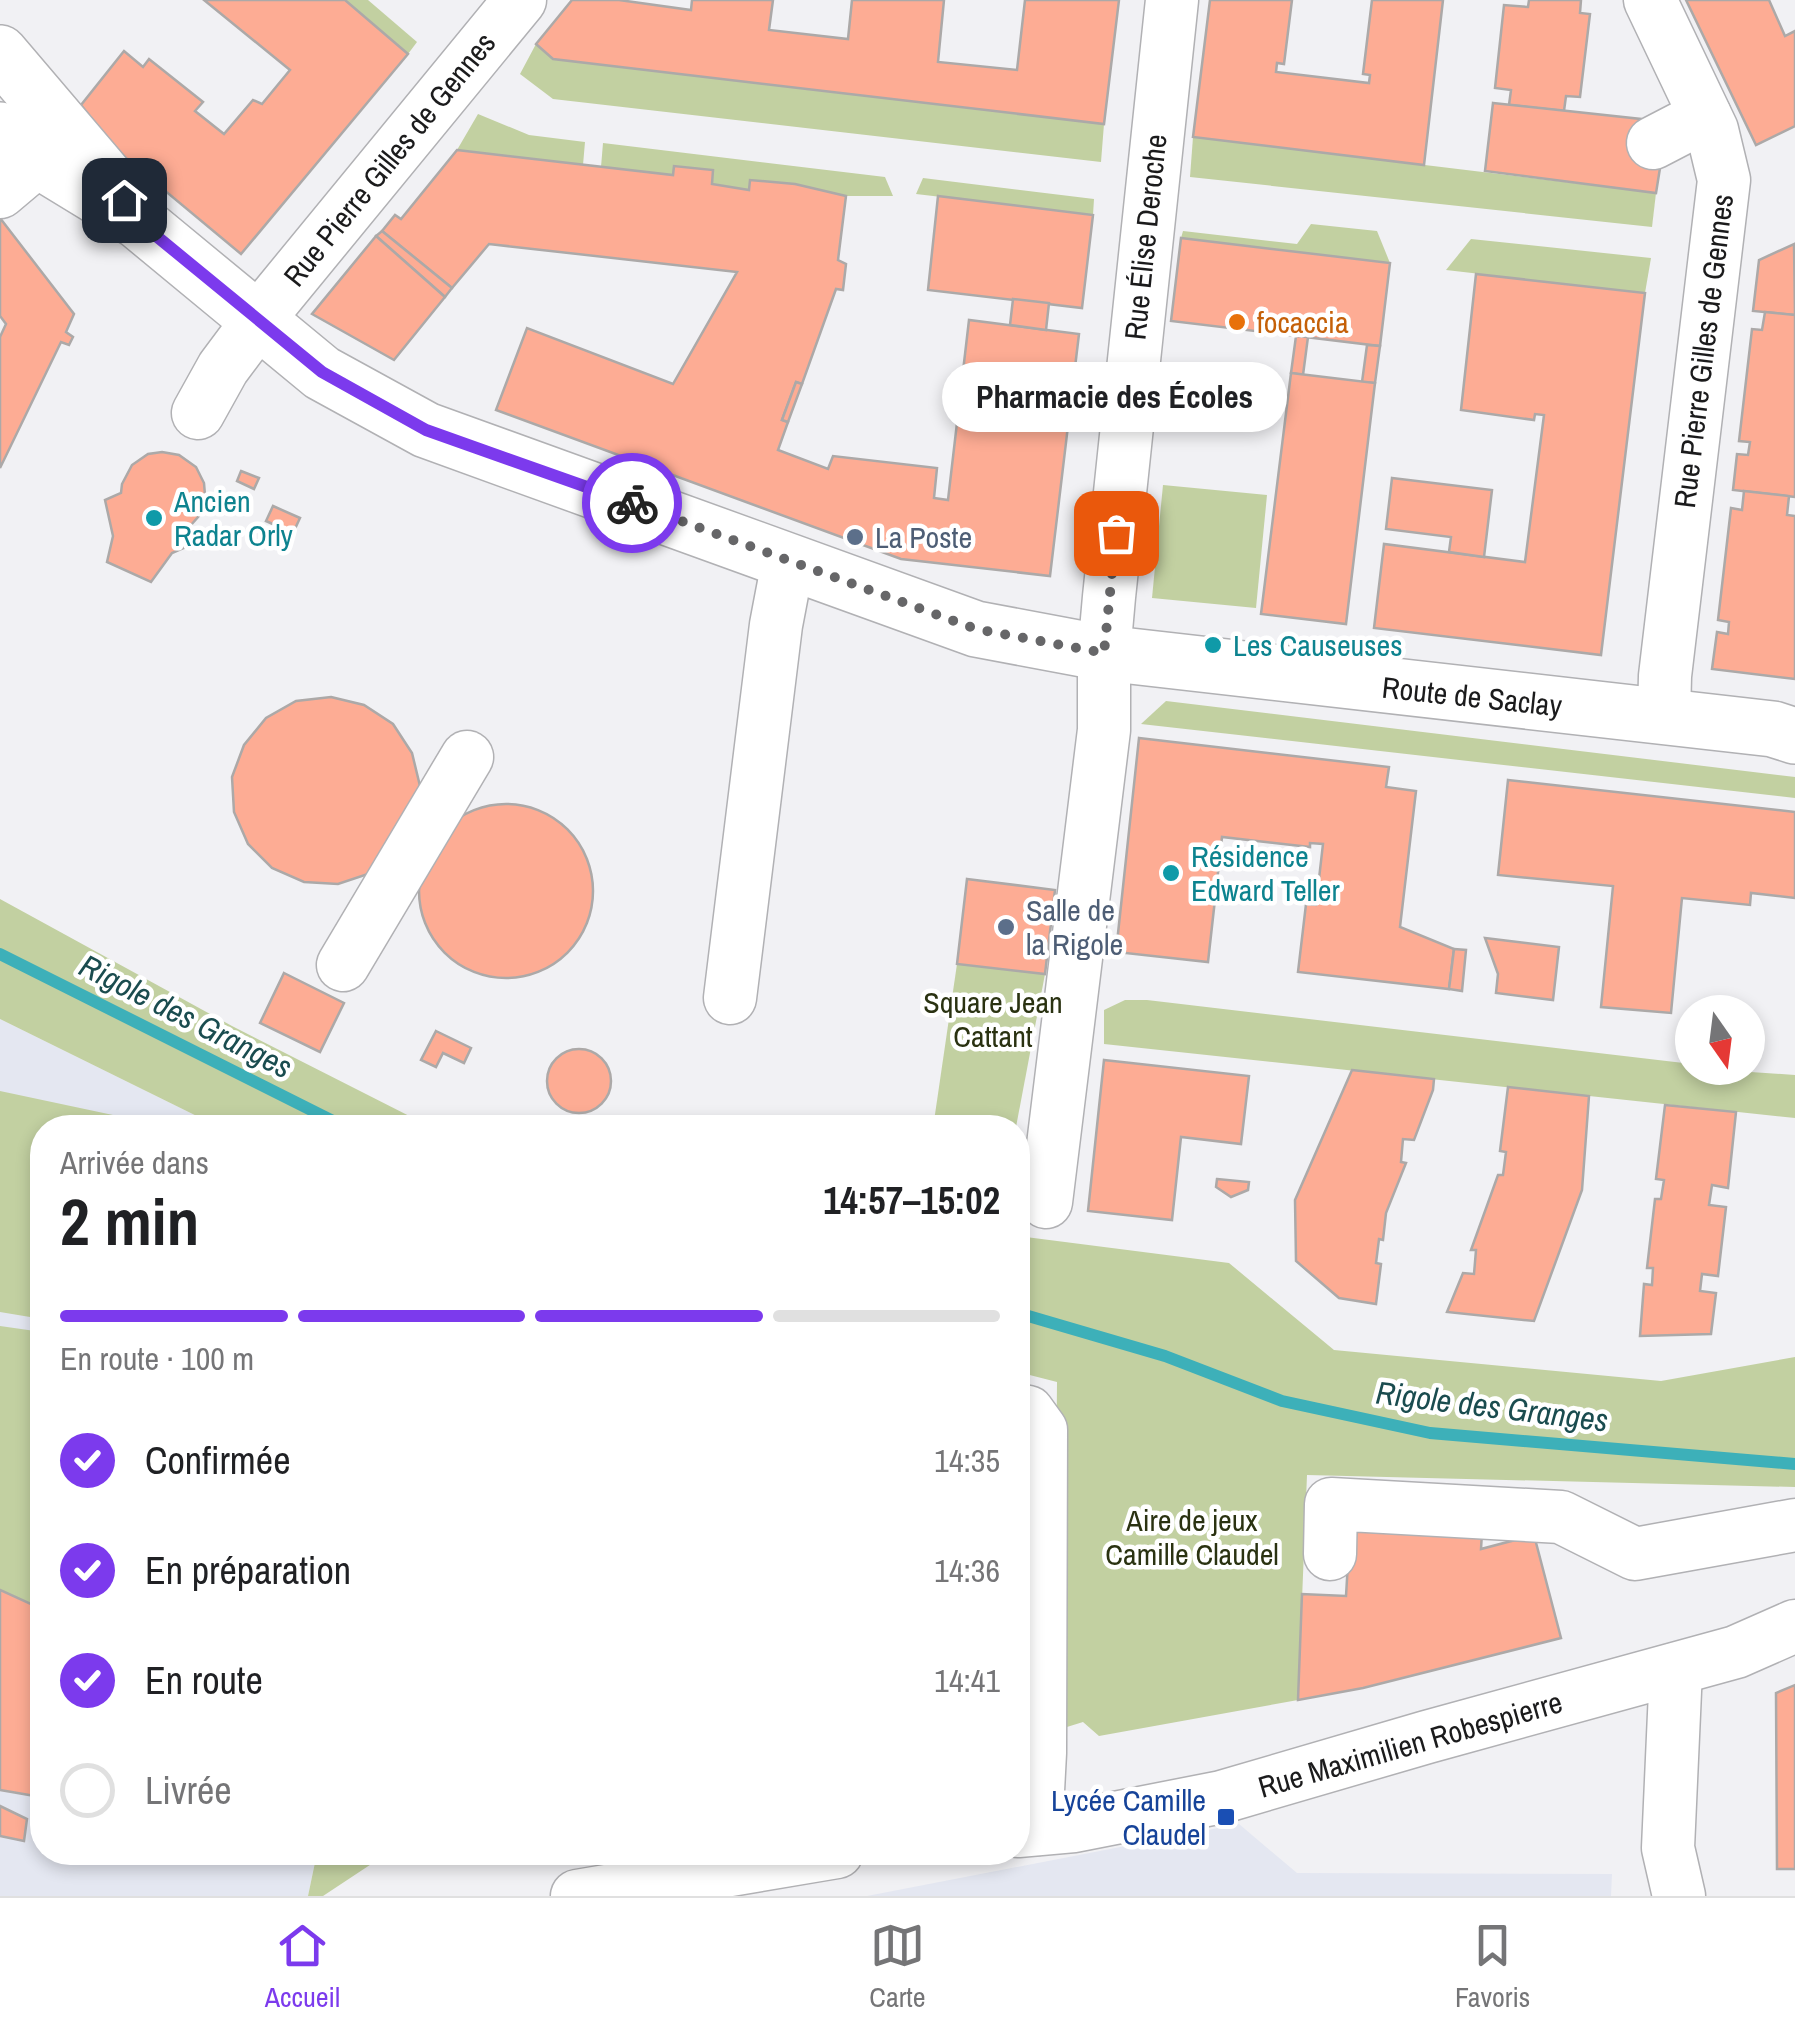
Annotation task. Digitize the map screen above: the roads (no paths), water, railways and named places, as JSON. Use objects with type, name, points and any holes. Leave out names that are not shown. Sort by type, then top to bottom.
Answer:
[{"type":"main road","name":"Route de Saclay","points":[[0,54],[109,178],[138,221]]},
{"type":"main road","name":"Route de Saclay","points":[[13,160],[138,221],[322,372],[426,430],[976,629],[1104,653],[1788,729]]},
{"type":"street","name":"Rue Pierre Gilles de Gennes","points":[[198,413],[223,368],[259,319],[520,0]]},
{"type":"street","name":"Rue Élise Deroche","points":[[1064,1170],[1108,843],[1104,653],[1172,0]]},
{"type":"street","name":"Rue Pierre Gilles de Gennes","points":[[1650,0],[1706,116],[1724,180],[1664,716]]},
{"type":"street","points":[[1652,144],[1706,116]]},
{"type":"street","points":[[730,998],[776,625],[788,562]]},
{"type":"street","points":[[343,965],[467,756]]},
{"type":"street","points":[[1030,1415],[1041,1430],[1040,1753],[1030,1812]]},
{"type":"street","points":[[1330,1554],[1331,1504],[1561,1517],[1635,1554],[1795,1525]]},
{"type":"street","name":"Rue Maximilien Robespierre","points":[[1030,1830],[1074,1826],[1222,1797],[1736,1652],[1795,1626]]},
{"type":"street","points":[[1676,1669],[1668,1848],[1679,1896]]},
{"type":"street","points":[[577,1896],[759,1865]]},
{"type":"waterway","name":"Rigole des Granges","points":[[0,954],[321,1115]]},
{"type":"waterway","name":"Rigole des Granges","points":[[1030,1317],[1165,1356],[1282,1401],[1430,1433],[1795,1464]]},
{"type":"place","name":"focaccia","points":[[1237,322]]},
{"type":"place","name":"Ancien Radar Orly","points":[[154,518]]},
{"type":"place","name":"Pharmacie des Écoles","points":[[1116,533]]},
{"type":"place","name":"La Poste","points":[[855,537]]},
{"type":"place","name":"Les Causeuses","points":[[1213,645]]},
{"type":"place","name":"Résidence Edward Teller","points":[[1171,873]]},
{"type":"place","name":"Salle de la Rigole","points":[[1006,927]]},
{"type":"place","name":"Lycée Camille Claudel","points":[[1226,1817]]},
{"type":"park label","name":"Square Jean Cattant","points":[[993,1019]]},
{"type":"park label","name":"Aire de jeux Camille Claudel","points":[[1192,1537]]}]
